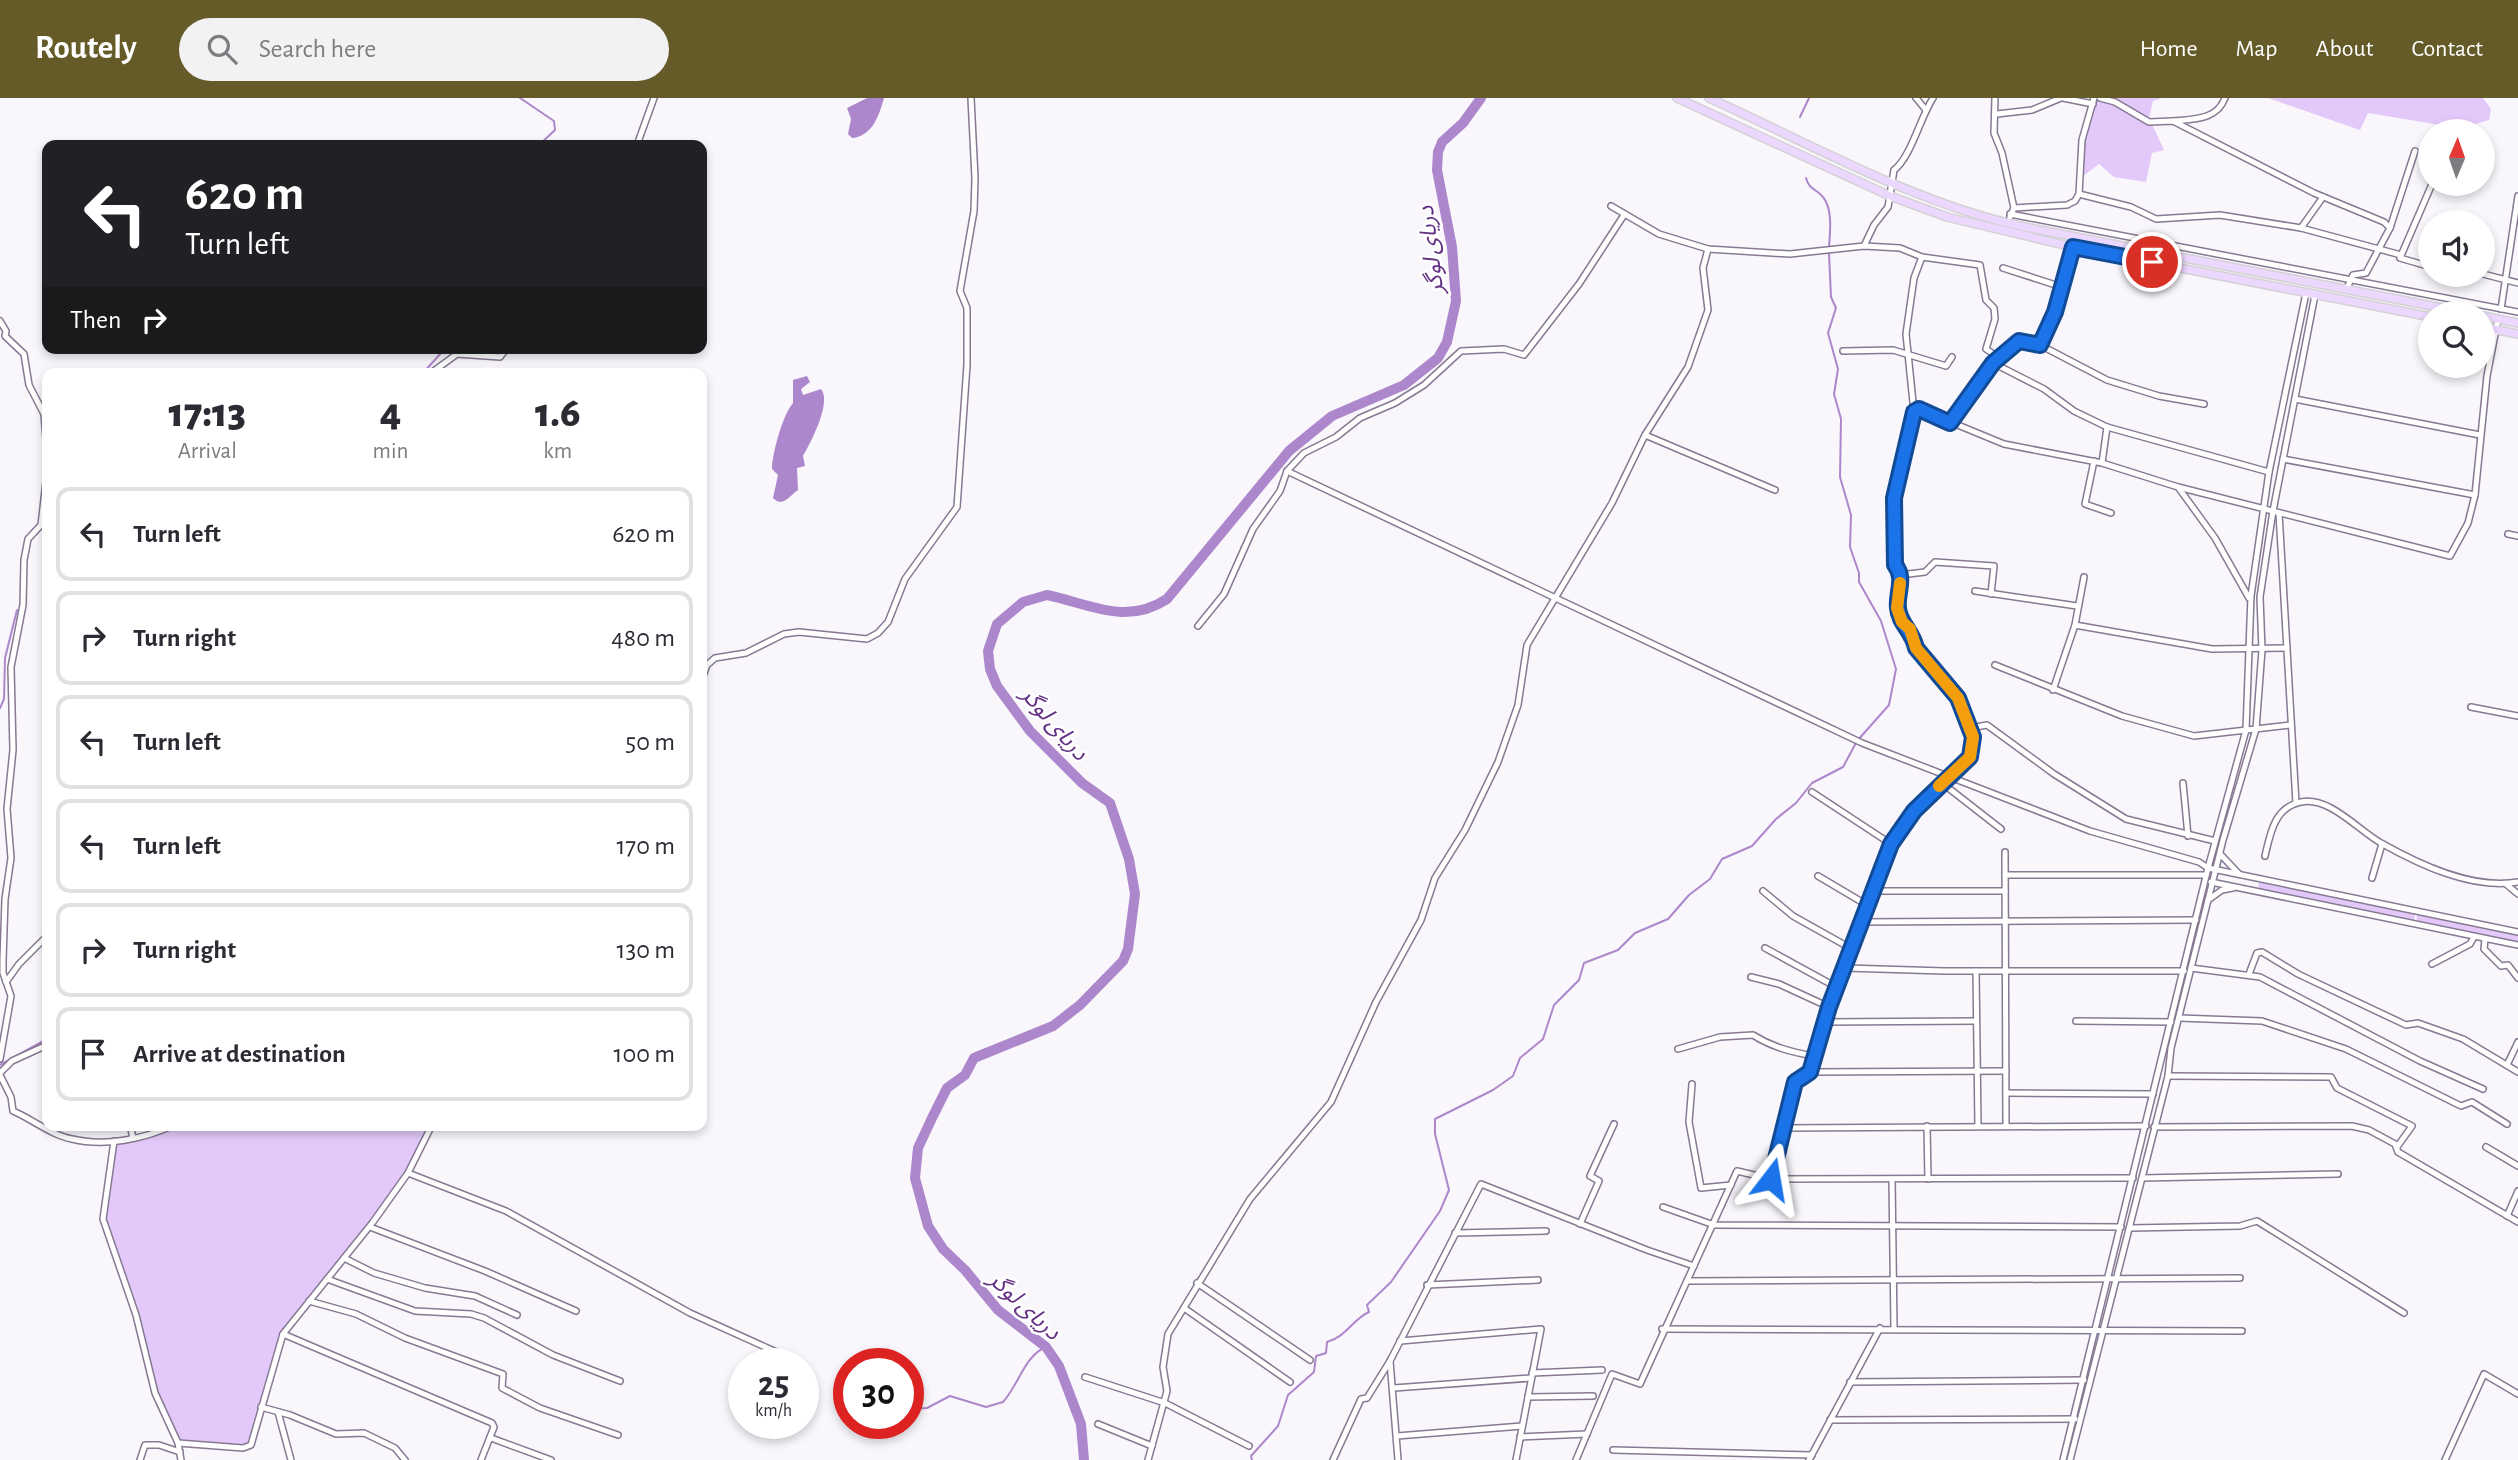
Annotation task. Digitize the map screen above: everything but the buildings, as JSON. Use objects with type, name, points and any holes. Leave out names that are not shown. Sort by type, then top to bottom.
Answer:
[{"type":"main road","points":[[1677,98],[1890,195],[1947,217],[2073,247],[2418,315]]},
{"type":"main road","points":[[1709,98],[1892,185],[1952,208],[2009,224],[2256,274],[2418,303]]},
{"type":"main road","points":[[2495,319],[2518,323]]},
{"type":"main road","points":[[2497,330],[2518,334]]},
{"type":"street","points":[[639,140],[654,98]]},
{"type":"street","points":[[707,665],[715,658],[746,653],[785,634],[799,632],[867,639],[878,633],[888,622],[905,579],[957,507],[967,365],[967,308],[960,291],[974,211],[971,98]]},
{"type":"street","points":[[1916,98],[1926,110]]},
{"type":"street","points":[[1864,246],[1874,225],[1888,207],[1894,170],[1904,163],[1933,98]]},
{"type":"street","points":[[1995,98],[1997,114],[1994,133],[2002,153],[2012,211],[2009,224]]},
{"type":"street","points":[[1997,114],[2032,110],[2062,98],[2094,101],[2082,140],[2079,194],[2075,201],[2067,205],[2012,211]]},
{"type":"street","points":[[2100,98],[2115,102],[2149,122],[2209,116],[2220,111],[2225,98]]},
{"type":"street","points":[[2173,121],[2323,197],[2384,222],[2390,228]]},
{"type":"street","points":[[2347,288],[2353,275],[2366,273],[2381,248],[2415,151]]},
{"type":"street","points":[[2079,194],[2131,207],[2156,219],[2220,215],[2301,228],[2381,248],[2418,263]]},
{"type":"street","points":[[2401,255],[2427,196]]},
{"type":"street","points":[[2501,309],[2518,196]]},
{"type":"street","points":[[2301,228],[2323,197]]},
{"type":"street","points":[[1611,206],[1659,234],[1708,249],[1776,254],[1864,246],[1900,248],[1922,257],[1980,265],[1986,300],[1994,308],[1995,319],[1986,349],[1998,357]]},
{"type":"street","points":[[2012,211],[2518,312]]},
{"type":"street","points":[[1198,626],[1224,594],[1253,528],[1280,491],[1287,471],[1304,453],[1336,437],[1360,418],[1395,403],[1424,385],[1461,351],[1495,349],[1524,355],[1579,284],[1624,215]]},
{"type":"street","points":[[2040,345],[2062,287],[2073,247]]},
{"type":"street","points":[[1148,1460],[1167,1391],[1163,1367],[1168,1334],[1250,1199],[1331,1102],[1376,1003],[1421,920],[1435,878],[1465,830],[1498,762],[1518,705],[1527,645],[1612,503],[1645,435],[1688,367],[1708,310],[1703,268],[1708,249]]},
{"type":"street","points":[[1810,1072],[1829,1007],[1891,844],[1914,811],[1970,757],[1973,737],[1958,698],[1916,648],[1910,629],[1902,622],[1897,608],[1900,575],[1895,565],[1894,498],[1914,412],[1906,334],[1914,278],[1922,257]]},
{"type":"street","points":[[2003,268],[2062,287]]},
{"type":"street","points":[[2495,277],[2518,283]]},
{"type":"street","points":[[2070,1460],[2083,1381],[2095,1331],[2206,875],[2246,730],[2251,600],[2263,509],[2306,293]]},
{"type":"street","points":[[2063,1460],[2104,1332],[2168,1076],[2179,1018],[2208,900],[2256,729],[2262,650],[2260,597],[2315,295]]},
{"type":"street","points":[[1914,412],[1919,409],[2004,444],[2102,463],[2178,487],[2450,556],[2468,523],[2474,495],[2480,435],[2498,320]]},
{"type":"street","points":[[0,321],[6,331],[5,336],[24,354],[29,385],[42,410]]},
{"type":"street","points":[[1950,423],[1998,357],[2019,341],[2040,345],[2107,380],[2159,396],[2204,404]]},
{"type":"street","points":[[1843,351],[1893,350],[1946,366],[1952,358]]},
{"type":"street","points":[[438,368],[457,354],[500,357],[502,354]]},
{"type":"street","points":[[1993,363],[2044,389],[2074,411],[2107,427],[2270,472]]},
{"type":"street","points":[[2295,399],[2480,435]]},
{"type":"street","points":[[2102,463],[2107,427]]},
{"type":"street","points":[[1645,435],[1775,490]]},
{"type":"street","points":[[2283,459],[2474,495]]},
{"type":"street","points":[[2094,461],[2085,504],[2111,513]]},
{"type":"street","points":[[1287,471],[1863,743],[2090,831],[2199,862],[2213,882],[2518,945]]},
{"type":"street","points":[[2178,487],[2215,538],[2251,600]]},
{"type":"street","points":[[2276,512],[2287,648],[2295,803]]},
{"type":"street","points":[[0,1059],[11,996],[6,982],[3,922],[11,858],[7,809],[13,750],[11,667],[23,605],[24,560],[28,539],[41,525],[42,516]]},
{"type":"street","points":[[2508,534],[2518,536]]},
{"type":"street","points":[[1900,575],[1926,572],[1935,562],[1994,566],[1991,594]]},
{"type":"street","points":[[2053,690],[2076,625],[2084,577]]},
{"type":"street","points":[[1975,591],[2077,607]]},
{"type":"street","points":[[2076,625],[2212,649],[2287,648]]},
{"type":"street","points":[[1996,665],[2053,690],[2158,729],[2194,736],[2290,726]]},
{"type":"street","points":[[2471,707],[2518,716]]},
{"type":"street","points":[[1970,728],[1987,725],[2054,774],[2126,819],[2215,841]]},
{"type":"street","points":[[1942,783],[2001,829]]},
{"type":"street","points":[[2183,783],[2188,836]]},
{"type":"street","points":[[1812,792],[1891,844]]},
{"type":"street","points":[[2265,856],[2274,821],[2295,803],[2314,802],[2335,811],[2382,844],[2448,873],[2487,885],[2518,882]]},
{"type":"street","points":[[2372,878],[2382,844]]},
{"type":"street","points":[[2005,852],[2006,1125]]},
{"type":"street","points":[[2220,854],[2230,868],[2245,876]]},
{"type":"street","points":[[2005,875],[2206,875],[2216,870],[2518,932]]},
{"type":"street","points":[[1818,876],[1867,905]]},
{"type":"street","points":[[2251,890],[2254,878]]},
{"type":"street","points":[[2506,884],[2518,894]]},
{"type":"street","points":[[2208,900],[2222,890],[2240,888]]},
{"type":"street","points":[[1763,891],[1793,916],[1852,949]]},
{"type":"street","points":[[1872,891],[2005,891]]},
{"type":"street","points":[[1861,922],[2196,920]]},
{"type":"street","points":[[2432,964],[2470,944],[2474,937]]},
{"type":"street","points":[[2485,939],[2484,949],[2501,966],[2508,965],[2518,978]]},
{"type":"street","points":[[6,982],[19,964],[42,941]]},
{"type":"street","points":[[1765,948],[1838,988]]},
{"type":"street","points":[[2249,974],[2257,953],[2262,952],[2298,974],[2406,1025],[2418,1023],[2463,1039],[2518,1072]]},
{"type":"street","points":[[1846,968],[2184,971]]},
{"type":"street","points":[[2191,968],[2249,974],[2356,1025],[2420,1061],[2483,1088]]},
{"type":"street","points":[[1976,971],[1978,1126]]},
{"type":"street","points":[[1751,977],[1779,984],[1829,1007]]},
{"type":"street","points":[[2179,1018],[2262,1021],[2274,1024],[2346,1049],[2461,1106],[2472,1102],[2507,1124]]},
{"type":"street","points":[[1824,1022],[1976,1021]]},
{"type":"street","points":[[2076,1021],[2171,1022]]},
{"type":"street","points":[[1678,1049],[1720,1037],[1753,1035],[1774,1046],[1814,1056]]},
{"type":"street","points":[[2507,1065],[2518,1042]]},
{"type":"street","points":[[42,1047],[12,1062],[0,1074],[11,1097],[13,1111],[42,1125]]},
{"type":"street","points":[[1771,1179],[1795,1082],[1810,1072],[2006,1071]]},
{"type":"street","points":[[2168,1076],[2331,1077],[2336,1087],[2412,1126],[2397,1147]]},
{"type":"street","points":[[1692,1084],[1689,1122],[1701,1188],[1731,1185]]},
{"type":"street","points":[[2006,1093],[2154,1094]]},
{"type":"street","points":[[1580,1224],[1599,1181],[1590,1175],[1615,1124]]},
{"type":"street","points":[[1927,1126],[1928,1179]]},
{"type":"street","points":[[1784,1128],[2146,1126]]},
{"type":"street","points":[[2154,1127],[2351,1126],[2369,1130],[2397,1147],[2398,1152],[2518,1222]]},
{"type":"street","points":[[54,1131],[71,1139],[114,1141],[155,1131]]},
{"type":"street","points":[[131,1131],[132,1138]]},
{"type":"street","points":[[178,1443],[248,1447],[283,1334],[370,1227],[408,1173],[429,1131]]},
{"type":"street","points":[[114,1141],[103,1219],[135,1315],[155,1393],[178,1443],[181,1460]]},
{"type":"street","points":[[2486,1147],[2518,1166]]},
{"type":"street","points":[[1576,1460],[1612,1374],[1640,1384],[1662,1329],[1688,1281],[1738,1171],[1771,1179],[2133,1178]]},
{"type":"street","points":[[408,1173],[506,1211],[690,1313],[768,1348]]},
{"type":"street","points":[[2142,1178],[2338,1174]]},
{"type":"street","points":[[1892,1179],[1894,1328]]},
{"type":"street","points":[[1334,1460],[1361,1399],[1367,1398],[1390,1361],[1481,1184],[1694,1266]]},
{"type":"street","points":[[2507,1216],[2518,1191]]},
{"type":"street","points":[[1663,1207],[1714,1225],[2121,1227]]},
{"type":"street","points":[[2130,1228],[2241,1226],[2257,1221],[2404,1313]]},
{"type":"street","points":[[370,1227],[485,1271],[576,1311]]},
{"type":"street","points":[[1455,1233],[1546,1231]]},
{"type":"street","points":[[344,1258],[374,1273],[425,1288],[475,1296],[517,1315]]},
{"type":"street","points":[[1688,1281],[2240,1278]]},
{"type":"street","points":[[327,1279],[415,1311],[471,1314],[485,1318],[553,1355],[620,1381]]},
{"type":"street","points":[[1427,1285],[1538,1280]]},
{"type":"street","points":[[1197,1283],[1310,1360]]},
{"type":"street","points":[[309,1301],[356,1314],[418,1343],[503,1374],[502,1388],[540,1409],[618,1435]]},
{"type":"street","points":[[1184,1308],[1290,1382]]},
{"type":"street","points":[[1613,1450],[1810,1457],[1880,1328]]},
{"type":"street","points":[[1400,1341],[1541,1329],[1516,1460]]},
{"type":"street","points":[[1662,1329],[2242,1331]]},
{"type":"street","points":[[283,1334],[486,1420],[495,1427],[481,1460]]},
{"type":"street","points":[[1390,1361],[1398,1460]]},
{"type":"street","points":[[1394,1388],[1602,1370]]},
{"type":"street","points":[[2446,1460],[2484,1374],[2518,1394]]},
{"type":"street","points":[[1084,1377],[1165,1403],[1249,1446]]},
{"type":"street","points":[[1850,1382],[2090,1381]]},
{"type":"street","points":[[1528,1397],[1593,1396]]},
{"type":"street","points":[[261,1407],[336,1434],[371,1436],[394,1448],[405,1460]]},
{"type":"street","points":[[278,1412],[291,1460]]},
{"type":"street","points":[[1830,1420],[2077,1419]]},
{"type":"street","points":[[1098,1424],[1152,1446]]},
{"type":"street","points":[[1397,1436],[1522,1426]]},
{"type":"street","points":[[1520,1437],[1587,1434]]},
{"type":"street","points":[[491,1438],[551,1460]]},
{"type":"street","points":[[140,1460],[145,1446],[159,1444],[180,1452]]},
{"type":"shaded area","points":[[867,98],[884,98],[870,129],[852,138],[848,134],[851,119],[847,108]]},
{"type":"shaded area","points":[[2094,98],[2162,98],[2153,101],[2149,118],[2164,150],[2152,153],[2146,182],[2114,177],[2099,164],[2079,179],[2082,140]]},
{"type":"shaded area","points":[[2268,98],[2483,98],[2491,109],[2489,119],[2418,119],[2418,121],[2368,113],[2360,130]]},
{"type":"shaded area","points":[[807,376],[810,382],[801,389],[803,395],[821,389],[824,403],[815,432],[803,456],[805,466],[797,468],[798,490],[780,502],[773,498],[778,475],[772,469],[774,454],[782,425],[793,403],[793,380]]},
{"type":"shaded area","points":[[2259,882],[2415,914],[2414,921],[2258,889]]},
{"type":"shaded area","points":[[2417,915],[2518,935],[2518,943],[2416,922]]},
{"type":"shaded area","points":[[152,1131],[429,1131],[408,1173],[283,1334],[248,1447],[178,1443],[160,1405],[136,1315],[103,1219],[114,1141]]},
{"type":"waterway","points":[[520,98],[554,121],[555,130],[544,140]]},
{"type":"waterway","name":"دریای لوگر","points":[[1084,1460],[1081,1424],[1059,1366],[1046,1347],[998,1310],[965,1270],[943,1249],[928,1226],[915,1178],[918,1148],[932,1118],[947,1088],[965,1075],[974,1058],[1053,1026],[1080,1005],[1123,961],[1128,949],[1135,894],[1129,859],[1110,803],[1082,783],[1030,731],[997,686],[990,669],[988,651],[997,624],[1023,602],[1047,595],[1122,612],[1152,607],[1167,599],[1289,451],[1332,416],[1404,385],[1438,358],[1447,342],[1456,301],[1452,247],[1437,170],[1438,152],[1442,142],[1463,123],[1481,98]]},
{"type":"waterway","points":[[1800,117],[1809,98]]},
{"type":"waterway","points":[[1806,178],[1809,185],[1826,202],[1830,221],[1829,247]]},
{"type":"waterway","points":[[1252,1460],[1251,1456],[1278,1426],[1288,1395],[1314,1372],[1316,1356],[1326,1353],[1327,1342],[1334,1340],[1369,1312],[1367,1305],[1391,1282],[1440,1211],[1449,1190],[1435,1134],[1435,1119],[1493,1090],[1513,1076],[1520,1058],[1543,1039],[1554,1005],[1579,980],[1584,963],[1618,950],[1635,933],[1668,919],[1689,895],[1710,879],[1722,859],[1752,846],[1776,819],[1796,803],[1812,783],[1843,767],[1857,741],[1889,705],[1896,669],[1881,621],[1859,582],[1859,573],[1850,547],[1851,515],[1840,477],[1841,419],[1834,394],[1838,369],[1828,333],[1836,308],[1831,297],[1829,253]]},
{"type":"waterway","points":[[428,368],[440,354]]},
{"type":"waterway","points":[[0,708],[4,699],[5,658],[17,610]]},
{"type":"waterway","points":[[0,1065],[42,1042]]},
{"type":"waterway","points":[[924,1408],[950,1396],[986,1407],[1003,1402],[1027,1364],[1046,1347]]},
{"type":"slow traffic","points":[[1900,583],[1897,608],[1902,622],[1910,629],[1916,648],[1958,698],[1973,737],[1970,757],[1939,786]]},
{"type":"route","points":[[1771,1179],[1795,1082],[1798,1078],[1807,1077],[1810,1072],[1829,1007],[1891,844],[1914,811],[1970,757],[1973,737],[1958,698],[1916,648],[1910,629],[1902,622],[1897,608],[1900,575],[1895,565],[1897,518],[1894,498],[1914,412],[1919,409],[1950,423],[1974,386],[1998,357],[2019,341],[2040,345],[2055,312],[2073,247],[2152,262]]}]
